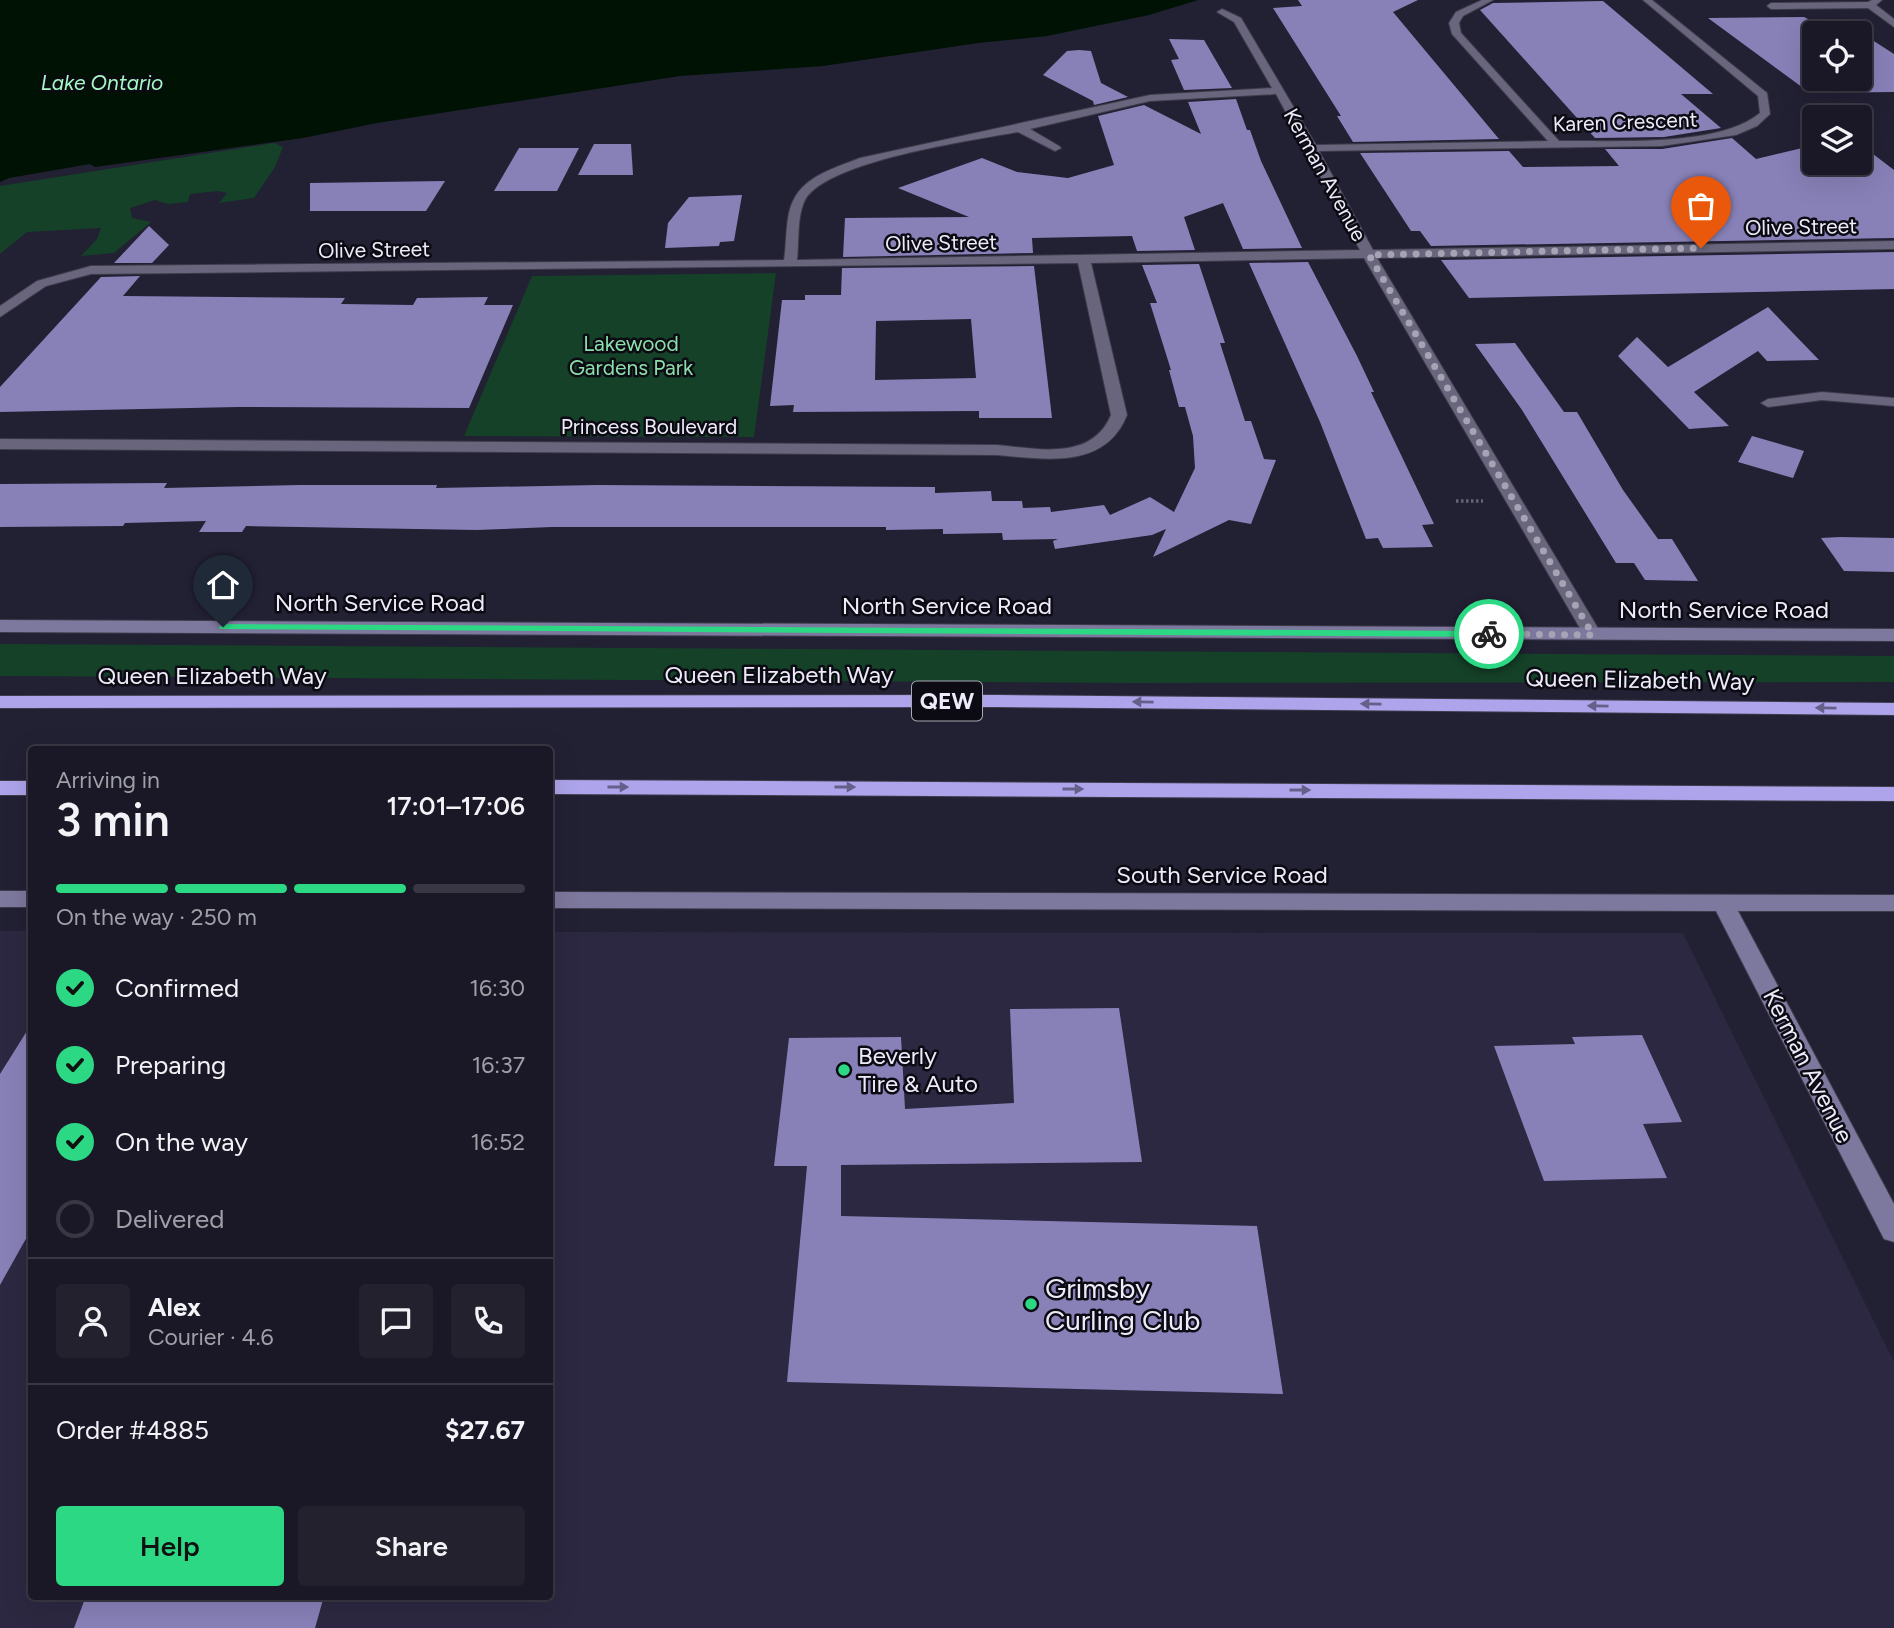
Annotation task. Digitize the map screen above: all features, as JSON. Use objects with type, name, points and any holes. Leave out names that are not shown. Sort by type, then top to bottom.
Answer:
[{"type":"highway","name":"Queen Elizabeth Way","points":[[0,702],[996,701],[1894,709]]},
{"type":"highway","points":[[553,787],[1894,794]]},
{"type":"highway","points":[[0,788],[28,788]]},
{"type":"street","points":[[1489,0],[1459,14],[1454,23],[1457,34],[1556,144]]},
{"type":"street","name":"Karen Crescent","points":[[1312,148],[1697,140],[1732,133],[1753,124],[1765,114],[1763,95],[1647,0]]},
{"type":"street","points":[[1771,6],[1874,3],[1894,24]]},
{"type":"street","name":"Kerman Avenue","points":[[1222,12],[1238,20],[1312,148],[1369,255],[1593,635]]},
{"type":"street","points":[[790,264],[798,202],[808,187],[834,172],[864,160],[1150,98],[1277,91]]},
{"type":"street","points":[[1020,128],[1055,148]]},
{"type":"street","name":"Olive Street","points":[[0,313],[18,295],[38,284],[69,273],[91,270],[1084,260],[1894,245]]},
{"type":"street","name":"Princess Boulevard","points":[[0,444],[997,450],[1041,454],[1087,450],[1100,444],[1116,430],[1119,415],[1084,260]]},
{"type":"street","points":[[1768,403],[1822,396],[1894,402]]},
{"type":"street","name":"North Service Road","points":[[0,625],[1894,635]]},
{"type":"street","points":[[0,899],[28,899]]},
{"type":"street","name":"South Service Road","points":[[553,900],[1894,903]]},
{"type":"street","name":"Kerman Avenue","points":[[1723,903],[1894,1230]]},
{"type":"shaded area","points":[[0,931],[28,931],[28,1600],[553,1600],[553,932],[1683,933],[1894,1362],[1894,1628],[0,1628]]},
{"type":"green space","points":[[274,143],[283,147],[275,167],[254,198],[219,203],[227,193],[218,191],[190,194],[188,202],[168,204],[155,200],[130,208],[132,218],[151,222],[114,253],[81,256],[97,239],[101,228],[27,232],[0,254],[0,186]]},
{"type":"green space","name":"Lakewood Gardens Park","points":[[776,273],[754,437],[464,436],[532,276]]},
{"type":"green space","points":[[0,644],[1894,656],[1894,682],[1133,683],[0,676]]},
{"type":"water","name":"Lake Ontario","points":[[0,0],[1198,0],[1149,15],[1047,36],[978,43],[823,66],[680,76],[377,123],[303,138],[95,167],[90,164],[9,178],[0,182]]},
{"type":"building","points":[[1298,0],[1418,0],[1393,12],[1499,139],[1353,142],[1337,116],[1341,116],[1273,8],[1302,6]]},
{"type":"building","points":[[1603,1],[1713,94],[1681,94],[1721,128],[1664,137],[1595,138],[1480,10],[1493,3]]},
{"type":"building","points":[[1804,17],[1810,20],[1843,21],[1802,21],[1802,87],[1708,18]]},
{"type":"building","points":[[1169,39],[1204,40],[1232,88],[1184,90],[1171,60],[1179,59]]},
{"type":"building","points":[[1872,40],[1894,54],[1894,92],[1807,91],[1872,91]]},
{"type":"building","points":[[1067,51],[1091,51],[1101,83],[1128,97],[1094,105],[1093,101],[1043,75]]},
{"type":"building","points":[[1236,99],[1247,130],[1250,130],[1261,161],[1302,248],[1243,249],[1223,203],[1184,217],[1195,250],[1137,251],[1132,236],[1032,238],[1033,253],[843,257],[845,218],[969,217],[898,188],[982,158],[1017,172],[1068,178],[1114,165],[1098,116],[1144,105],[1201,134],[1188,102]]},
{"type":"building","points":[[1732,138],[1756,159],[1802,148],[1802,175],[1872,175],[1872,153],[1894,170],[1894,238],[1431,246],[1420,231],[1411,231],[1360,153],[1509,151],[1523,167],[1619,166],[1605,149],[1662,149]]},
{"type":"building","points":[[594,144],[631,144],[633,175],[578,175]]},
{"type":"building","points":[[519,148],[579,148],[557,191],[494,191]]},
{"type":"building","points":[[445,181],[426,211],[310,211],[310,183]]},
{"type":"building","points":[[742,195],[734,241],[720,242],[719,246],[665,248],[668,223],[689,197]]},
{"type":"building","points":[[149,226],[169,245],[152,263],[114,263]]},
{"type":"building","points":[[1894,252],[1894,289],[1469,298],[1441,260]]},
{"type":"building","points":[[1308,262],[1357,356],[1374,392],[1371,392],[1434,524],[1422,525],[1433,547],[1383,548],[1378,538],[1366,539],[1320,422],[1249,263]]},
{"type":"building","points":[[1199,264],[1225,343],[1220,343],[1245,421],[1251,421],[1264,459],[1276,460],[1251,524],[1229,520],[1153,557],[1166,529],[1152,535],[1055,549],[1053,541],[1058,539],[1003,540],[1002,533],[943,534],[943,529],[886,530],[886,527],[552,527],[476,530],[246,526],[242,532],[199,532],[206,521],[125,523],[123,526],[0,527],[0,484],[167,483],[164,488],[300,485],[437,485],[436,488],[597,485],[935,487],[935,493],[991,491],[992,501],[1022,501],[1023,508],[1050,507],[1051,512],[1104,505],[1110,515],[1150,497],[1174,512],[1195,468],[1193,436],[1185,407],[1179,407],[1171,370],[1150,303],[1157,303],[1142,265]]},
{"type":"building","points":[[1034,266],[1052,418],[979,418],[979,411],[793,412],[794,405],[770,406],[782,300],[805,300],[805,295],[841,295],[842,268]],"holes":[[[971,319],[976,378],[875,380],[876,321]]]},
{"type":"building","points":[[140,276],[123,296],[345,298],[341,304],[413,305],[417,298],[488,297],[484,305],[513,305],[469,408],[238,407],[0,412],[0,387],[101,277]]},
{"type":"building","points":[[1768,307],[1819,360],[1767,361],[1758,351],[1694,392],[1729,426],[1689,429],[1618,356],[1637,337],[1668,367]]},
{"type":"building","points":[[1515,343],[1564,412],[1577,412],[1623,490],[1658,539],[1672,539],[1698,581],[1645,580],[1634,563],[1616,563],[1522,410],[1475,344]]},
{"type":"building","points":[[1752,436],[1804,451],[1793,478],[1738,462]]},
{"type":"building","points":[[1821,538],[1894,538],[1894,572],[1844,571]]},
{"type":"building","name":"Grimsby Curling Club","points":[[1119,1008],[1142,1162],[841,1165],[841,1216],[1257,1226],[1283,1394],[787,1382],[807,1166],[774,1166],[789,1038],[901,1037],[905,1109],[1014,1103],[1010,1009]]},
{"type":"building","points":[[28,1029],[28,1235],[0,1285],[0,1074]]},
{"type":"building","points":[[1642,1035],[1682,1122],[1643,1124],[1667,1178],[1544,1181],[1494,1046],[1575,1044],[1572,1037]]},
{"type":"building","points":[[84,1600],[323,1600],[315,1628],[74,1628]]},
{"type":"way so far","points":[[1489,634],[1593,635],[1369,255],[1701,248]]},
{"type":"place","name":"Beverly Tire & Auto","points":[[844,1070]]},
{"type":"place","name":"Grimsby Curling Club","points":[[1031,1304]]},
{"type":"route","points":[[223,627],[1489,634]]}]
